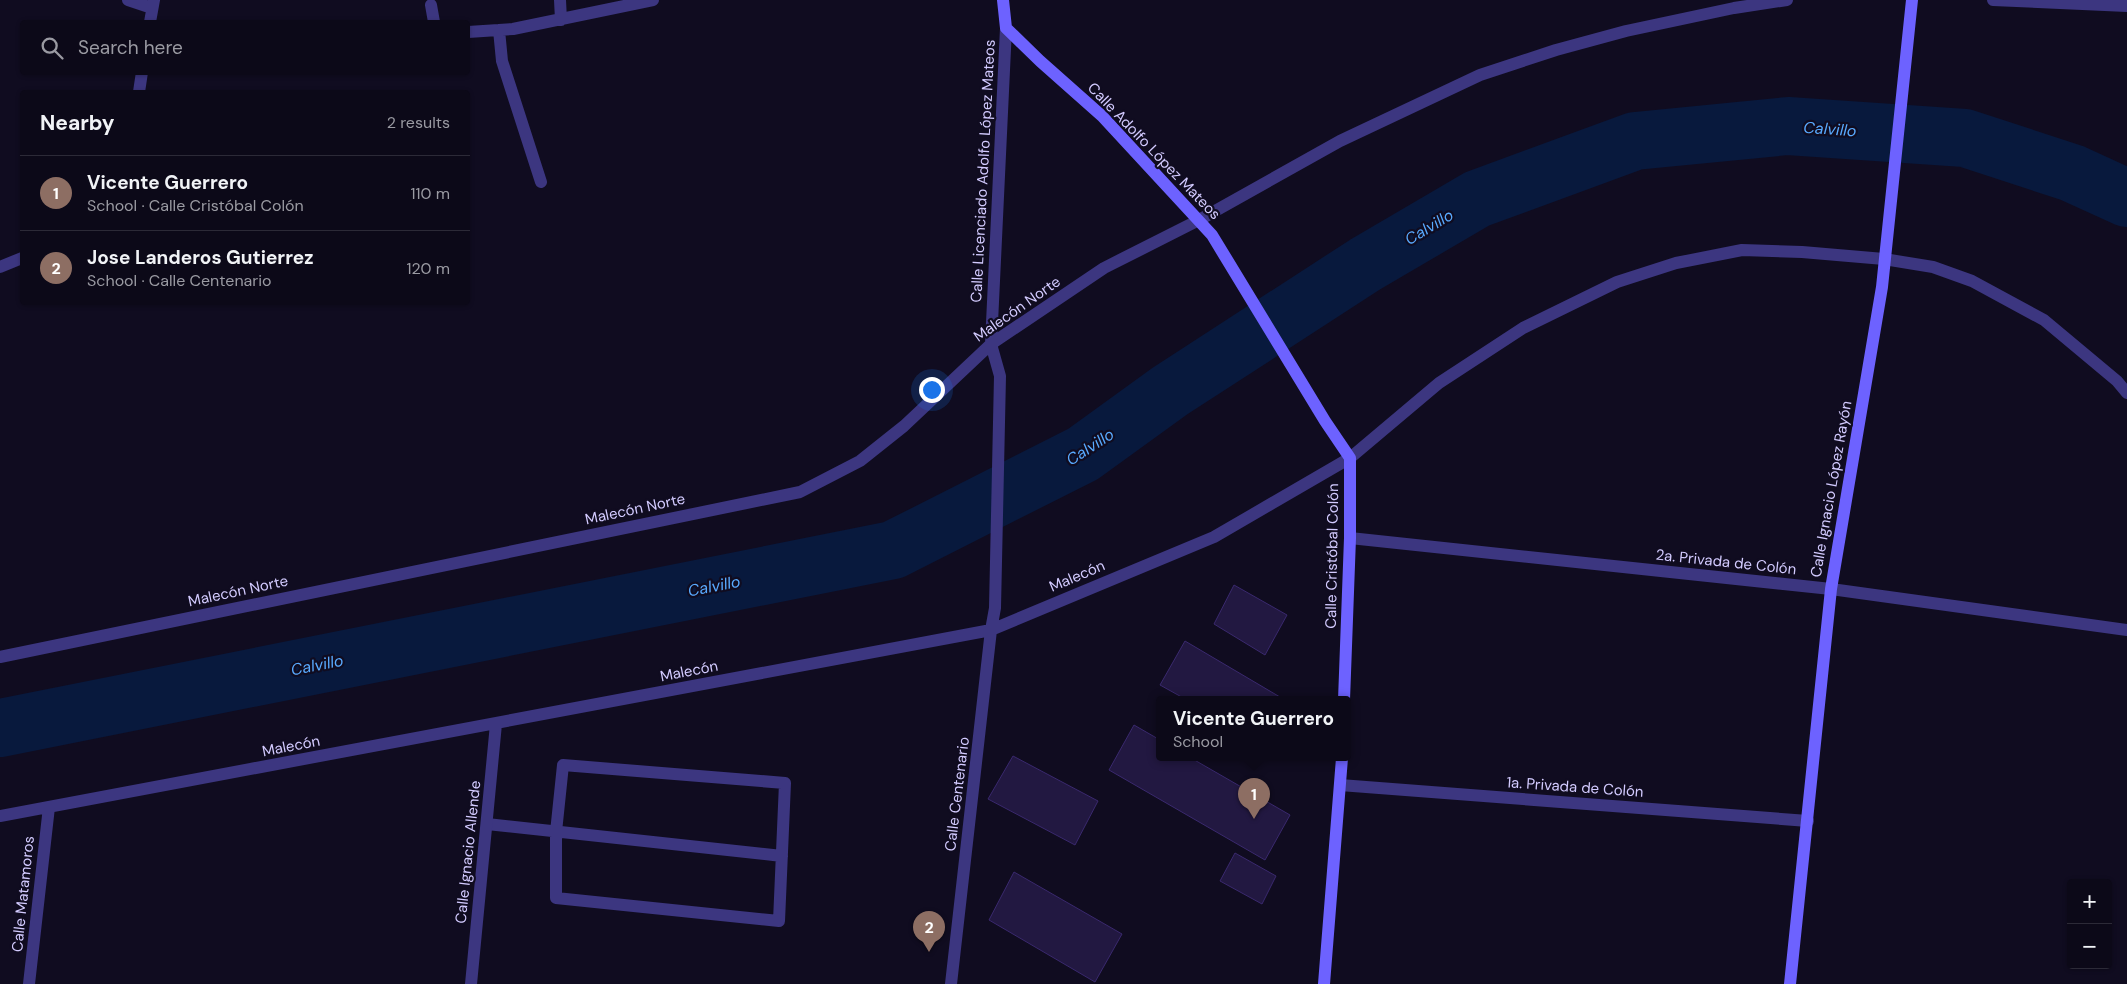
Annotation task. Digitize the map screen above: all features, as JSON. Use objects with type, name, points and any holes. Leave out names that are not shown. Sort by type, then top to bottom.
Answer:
[{"type":"street","points":[[128,0],[153,4],[150,20]]},
{"type":"street","points":[[560,0],[561,20]]},
{"type":"street","points":[[470,32],[499,30],[561,20],[653,0]]},
{"type":"street","name":"Calle Licenciado Adolfo López Mateos","points":[[1000,376],[991,344],[1006,28],[1003,0]]},
{"type":"street","name":"Malecón Norte","points":[[0,657],[800,492],[860,461],[904,426],[991,344],[1104,268],[1199,220],[1340,141],[1480,75],[1556,50],[1626,31],[1734,8],[1787,0]]},
{"type":"street","name":"Calle Ignacio López Rayón","points":[[1790,984],[1831,589],[1882,287],[1912,0]]},
{"type":"street","points":[[1993,0],[2127,6]]},
{"type":"street","points":[[431,5],[434,20]]},
{"type":"street","name":"Calle Adolfo López Mateos","points":[[1006,28],[1102,116],[1212,235],[1325,421],[1350,458]]},
{"type":"street","points":[[499,30],[502,61],[540,182]]},
{"type":"street","points":[[139,90],[142,75]]},
{"type":"street","name":"Malecón","points":[[0,816],[991,630],[1214,537],[1350,458],[1439,384],[1523,328],[1617,282],[1676,263],[1742,250],[1802,252],[1884,259],[1933,267],[1972,281],[2044,320],[2117,381],[2127,393]]},
{"type":"street","points":[[0,267],[20,259]]},
{"type":"street","name":"Calle Centenario","points":[[951,984],[995,608],[1000,376]]},
{"type":"street","name":"Calle Cristóbal Colón","points":[[1344,696],[1350,538],[1350,458]]},
{"type":"street","name":"2a. Privada de Colón","points":[[1350,538],[1831,589],[2127,630]]},
{"type":"street","name":"Calle Ignacio Allende","points":[[471,984],[496,724]]},
{"type":"street","points":[[1324,984],[1342,761]]},
{"type":"street","points":[[563,765],[785,783],[779,921],[556,898],[556,832],[563,765]]},
{"type":"street","name":"1a. Privada de Colón","points":[[1340,785],[1808,820]]},
{"type":"street","name":"Calle Matamoros","points":[[29,984],[49,807]]},
{"type":"street","points":[[487,824],[782,856]]},
{"type":"building","points":[[1234,585],[1287,615],[1265,655],[1214,624]]},
{"type":"building","points":[[1185,641],[1278,696],[1180,696],[1160,685]]},
{"type":"building","points":[[1134,725],[1156,738],[1156,761],[1196,761],[1290,815],[1265,860],[1109,770]]},
{"type":"building","points":[[1013,756],[1098,801],[1075,845],[988,799]]},
{"type":"building","points":[[1235,853],[1276,876],[1262,904],[1220,881]]},
{"type":"building","points":[[1014,872],[1122,934],[1095,982],[989,920]]},
{"type":"waterway","name":"Calvillo","points":[[0,728],[893,550],[1083,454],[1170,391],[1366,264],[1477,199],[1635,141],[1788,126],[1965,138],[2072,173],[2127,198]]},
{"type":"place","name":"Vicente Guerrero","points":[[1254,819]]},
{"type":"place","name":"Jose Landeros Gutierrez","points":[[929,952]]}]
